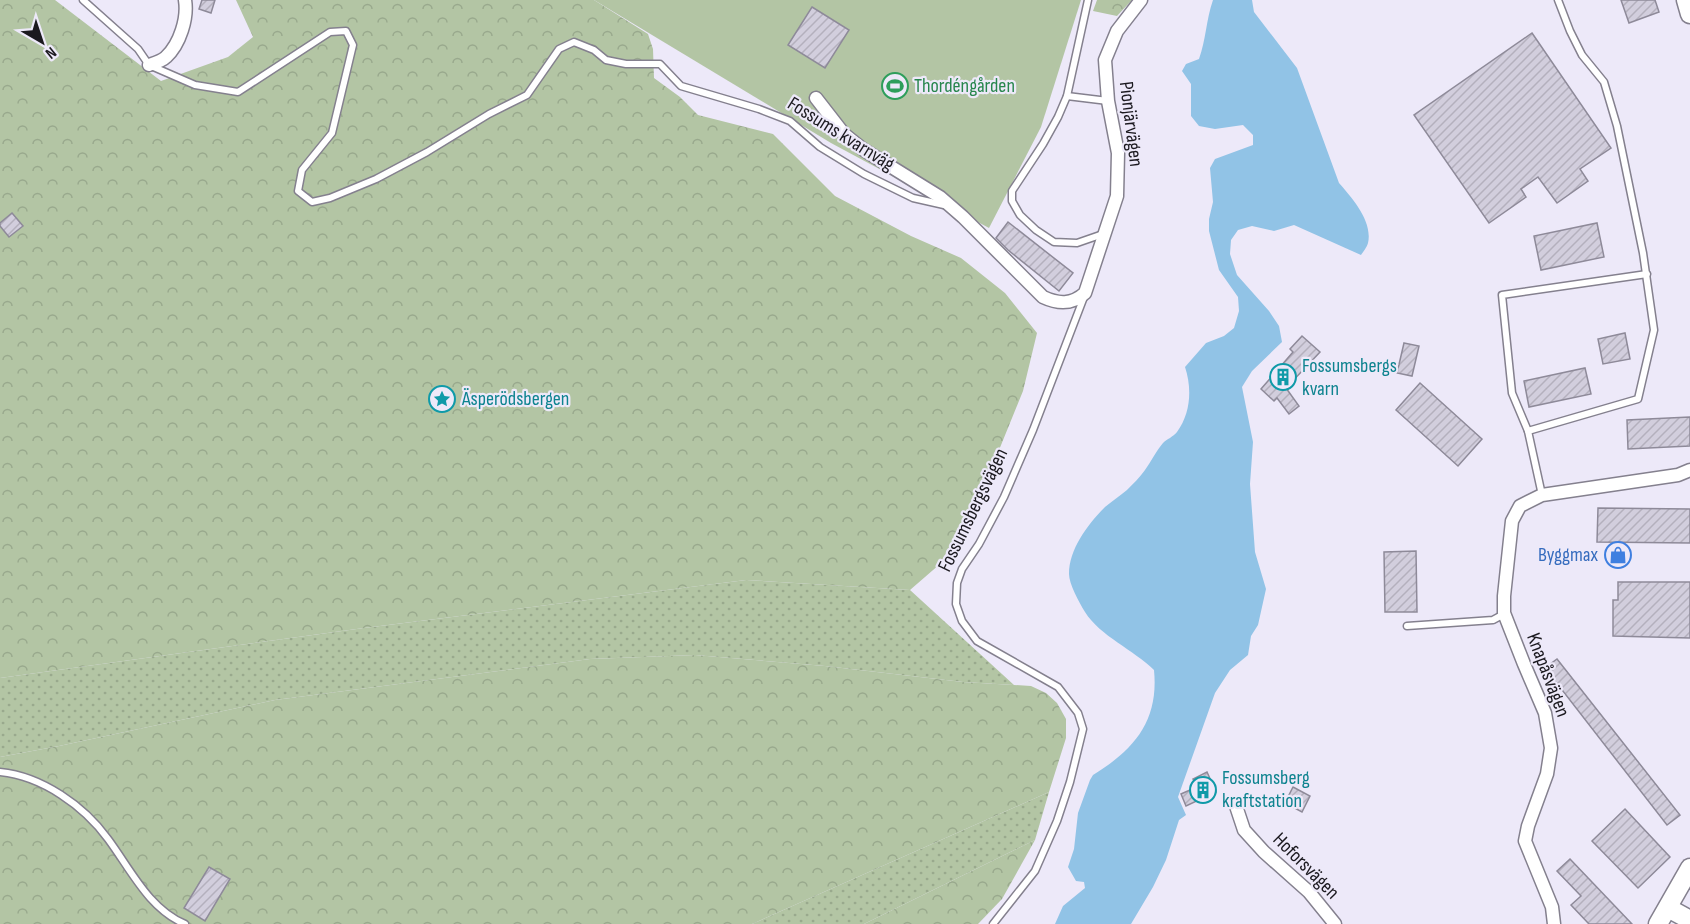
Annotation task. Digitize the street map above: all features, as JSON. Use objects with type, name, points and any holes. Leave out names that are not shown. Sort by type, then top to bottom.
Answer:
[{"type":"street","points":[[149,65],[165,59],[175,46],[182,32],[187,9],[185,0]]},
{"type":"street","name":"Pionjärvägen","points":[[1085,293],[1117,196],[1119,177],[1118,153],[1108,101],[1105,67],[1108,50],[1117,31],[1141,0]]},
{"type":"street","points":[[1686,0],[1690,14]]},
{"type":"street","points":[[816,98],[838,127],[864,150],[925,187],[950,206],[1043,297],[1056,303],[1068,302],[1085,293]]},
{"type":"street","points":[[1542,495],[1684,476],[1690,470]]},
{"type":"street","name":"Knapåsvägen","points":[[1542,495],[1520,506],[1512,521],[1504,614],[1545,712],[1551,748],[1546,774],[1525,841],[1552,907],[1554,924]]},
{"type":"street","name":"Hoforsvägen","points":[[1235,803],[1244,830],[1264,852],[1309,892],[1335,924]]},
{"type":"street","points":[[1658,924],[1690,867]]},
{"type":"street","points":[[1668,908],[1690,920],[1687,924]]},
{"type":"lane","points":[[83,0],[138,49],[149,65]]},
{"type":"lane","points":[[1088,0],[1067,96],[1043,144],[1011,191],[1012,201],[1020,215],[1054,242],[1077,243],[1104,233]]},
{"type":"lane","points":[[1528,431],[1638,399],[1654,330],[1647,274],[1617,126],[1604,82],[1582,54],[1569,31],[1558,0]]},
{"type":"lane","name":"Fossums kvarnväg","points":[[149,65],[195,85],[238,92],[330,32],[346,31],[353,45],[332,133],[302,170],[298,191],[312,202],[330,198],[376,179],[427,152],[489,114],[527,95],[559,49],[574,42],[594,50],[606,60],[626,64],[660,64],[681,86],[759,109],[790,122],[820,147],[864,174],[913,198],[950,206]]},
{"type":"lane","points":[[1067,96],[1108,101]]},
{"type":"lane","points":[[1542,495],[1528,431],[1512,393],[1502,295],[1647,274]]},
{"type":"lane","name":"Fossumsbergsvägen","points":[[993,924],[1035,871],[1057,821],[1070,782],[1083,729],[1078,713],[1058,687],[977,641],[962,621],[956,604],[957,583],[962,569],[979,544],[1004,497],[1033,430],[1085,293]]},
{"type":"lane","points":[[1407,626],[1493,620],[1504,614]]},
{"type":"lane","points":[[0,772],[32,781],[57,792],[83,811],[107,837],[151,899],[176,920],[185,924]]},
{"type":"green space","points":[[0,0],[55,0],[161,81],[228,57],[253,37],[236,0],[594,0],[648,34],[653,49],[654,78],[680,97],[698,115],[773,134],[835,196],[911,236],[961,258],[1005,293],[1037,333],[1023,391],[997,455],[940,564],[910,590],[746,580],[364,628],[0,678]]},
{"type":"green space","name":"Thordéngården","points":[[594,0],[1081,0],[1041,127],[989,228],[831,143]]},
{"type":"green space","points":[[1097,0],[1132,0],[1117,16],[1093,11]]},
{"type":"green space","points":[[746,580],[910,590],[1014,685],[695,655],[590,659],[275,700],[0,757],[0,678],[364,628]]},
{"type":"green space","points":[[695,655],[825,666],[963,682],[1031,686],[1046,693],[1057,703],[1066,719],[1066,738],[1049,792],[752,924],[0,924],[0,757],[275,700],[590,659]]},
{"type":"green space","points":[[1049,792],[1035,840],[864,924],[752,924]]},
{"type":"green space","points":[[1035,840],[1002,899],[978,924],[864,924]]},
{"type":"water","points":[[1213,0],[1252,0],[1254,12],[1297,68],[1339,183],[1364,218],[1369,235],[1368,243],[1361,255],[1294,225],[1274,231],[1252,226],[1238,230],[1231,240],[1230,254],[1237,275],[1269,311],[1279,326],[1282,342],[1252,371],[1242,387],[1253,442],[1250,484],[1255,552],[1266,589],[1258,625],[1251,636],[1248,655],[1230,670],[1215,693],[1178,797],[1186,815],[1179,820],[1166,860],[1131,924],[1055,924],[1063,906],[1085,888],[1084,882],[1076,881],[1068,867],[1074,849],[1078,813],[1090,780],[1093,775],[1121,755],[1141,732],[1148,719],[1154,688],[1154,670],[1108,636],[1091,621],[1085,612],[1069,578],[1072,555],[1092,521],[1134,483],[1158,449],[1182,425],[1189,400],[1189,383],[1185,367],[1206,343],[1224,336],[1234,328],[1239,311],[1238,297],[1219,270],[1209,231],[1213,202],[1210,168],[1215,159],[1253,145],[1253,135],[1243,125],[1215,129],[1199,126],[1191,116],[1191,84],[1182,71],[1186,64],[1199,59]]},
{"type":"building","points":[[202,0],[215,0],[211,13],[199,9]]},
{"type":"building","points":[[1621,0],[1655,0],[1659,12],[1629,23]]},
{"type":"building","points":[[812,7],[849,30],[825,68],[788,45]]},
{"type":"building","points":[[1532,33],[1611,148],[1580,169],[1588,181],[1557,203],[1538,177],[1521,189],[1526,197],[1489,223],[1414,115]]},
{"type":"building","points":[[12,213],[23,226],[9,237],[0,223]]},
{"type":"building","points":[[1008,222],[1073,273],[1059,291],[996,238]]},
{"type":"building","points":[[1597,223],[1604,257],[1541,270],[1534,236]]},
{"type":"building","points":[[1625,333],[1630,359],[1603,364],[1598,339]]},
{"type":"building","name":"Fossumsbergs kvarn","points":[[1302,336],[1320,352],[1286,388],[1299,406],[1289,414],[1277,398],[1274,401],[1261,389],[1293,352],[1290,349]]},
{"type":"building","points":[[1404,343],[1419,346],[1412,376],[1397,373]]},
{"type":"building","points":[[1585,368],[1591,394],[1529,407],[1524,381]]},
{"type":"building","points":[[1420,383],[1482,439],[1458,466],[1396,410]]},
{"type":"building","points":[[1690,417],[1690,446],[1628,449],[1627,420]]},
{"type":"building","points":[[1598,508],[1690,509],[1690,543],[1597,542]]},
{"type":"building","points":[[1416,551],[1417,612],[1385,612],[1384,552]]},
{"type":"building","points":[[1618,582],[1690,582],[1690,638],[1613,636],[1613,600],[1618,600]]},
{"type":"building","points":[[1557,659],[1680,815],[1667,825],[1545,668]]},
{"type":"building","name":"Fossumsberg kraftstation","points":[[1207,772],[1216,792],[1186,806],[1181,794],[1197,787],[1193,779]]},
{"type":"building","points":[[1293,787],[1310,796],[1302,812],[1285,803]]},
{"type":"building","points":[[1625,809],[1670,857],[1638,888],[1592,841]]},
{"type":"building","points":[[1570,859],[1632,924],[1589,924],[1571,905],[1581,896],[1557,871]]},
{"type":"building","points":[[209,867],[230,879],[205,921],[184,908]]},
{"type":"place","name":"Thordéngården","points":[[895,86]]},
{"type":"place","name":"Fossumsbergs kvarn","points":[[1283,377]]},
{"type":"place","name":"Äsperödsbergen","points":[[442,399]]},
{"type":"place","name":"Byggmax","points":[[1618,555]]},
{"type":"place","name":"Fossumsberg kraftstation","points":[[1203,790]]}]
